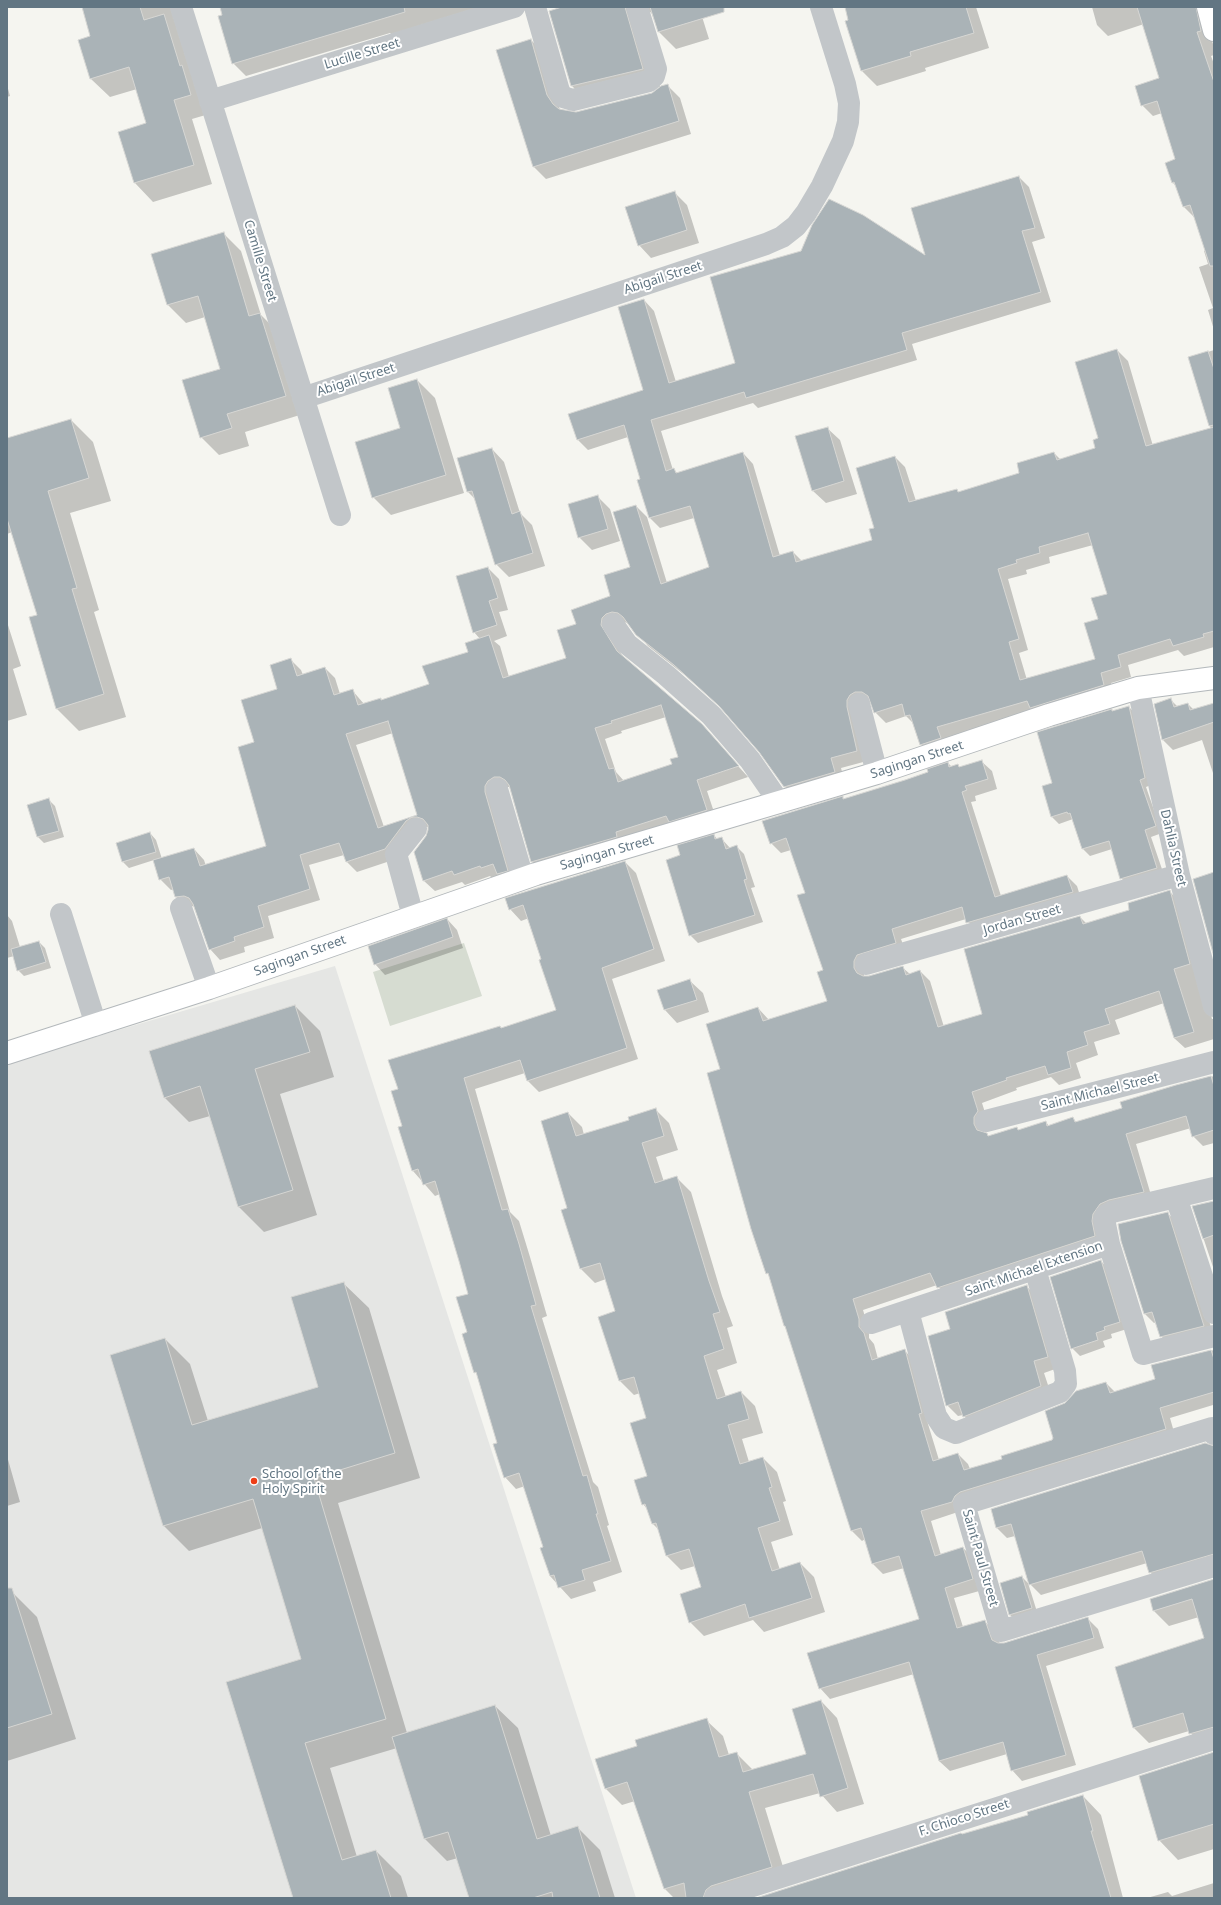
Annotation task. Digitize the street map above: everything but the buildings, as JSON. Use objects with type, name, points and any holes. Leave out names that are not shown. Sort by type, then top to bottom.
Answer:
[{"type":"main road","points":[[1208,7],[1214,30]]},
{"type":"main road","name":"Sagingan Street","points":[[7,1053],[209,988],[523,878],[877,774],[1049,715],[1138,688],[1214,678]]},
{"type":"street","name":"Camille Street","points":[[181,7],[340,515]]},
{"type":"street","name":"Lucille Street","points":[[210,101],[514,7]]},
{"type":"street","points":[[535,7],[559,91],[563,97],[573,100],[649,81],[654,76],[656,69],[637,7]]},
{"type":"street","name":"Abigail Street","points":[[303,398],[766,244],[782,237],[796,226],[806,213],[822,186],[843,141],[848,122],[849,103],[845,84],[821,7]]},
{"type":"street","points":[[613,624],[628,644],[666,675],[711,716],[750,760],[779,802]]},
{"type":"street","name":"Dahlia Street","points":[[1138,688],[1179,875],[1214,1006]]},
{"type":"street","points":[[859,704],[877,774]]},
{"type":"street","points":[[497,789],[523,878]]},
{"type":"street","points":[[413,916],[396,854],[416,829]]},
{"type":"street","name":"Jordan Street","points":[[866,964],[1179,875]]},
{"type":"street","points":[[181,908],[209,988]]},
{"type":"street","points":[[61,914],[96,1024]]},
{"type":"street","name":"Saint Michael Street","points":[[986,1121],[1214,1062]]},
{"type":"street","name":"Saint Michael Extension","points":[[871,1322],[1109,1244],[1104,1219],[1106,1215],[1214,1188]]},
{"type":"street","points":[[1176,1197],[1214,1313]]},
{"type":"street","points":[[1109,1244],[1143,1354],[1214,1336]]},
{"type":"street","points":[[908,1311],[936,1416],[944,1428],[956,1433],[1060,1392],[1066,1384],[1065,1371],[1035,1269]]},
{"type":"street","name":"Saint Paul Street","points":[[1214,1434],[1212,1428],[964,1504],[1001,1631],[1214,1566]]},
{"type":"street","name":"F. Chioco Street","points":[[714,1898],[1214,1739]]},
{"type":"shaded area","points":[[464,943],[482,996],[390,1026],[373,972]]},
{"type":"shaded area","name":"School of the Holy Spirit","points":[[335,966],[636,1898],[7,1898],[7,1063]]},
{"type":"place","name":"School of the Holy Spirit","points":[[254,1481]]}]
